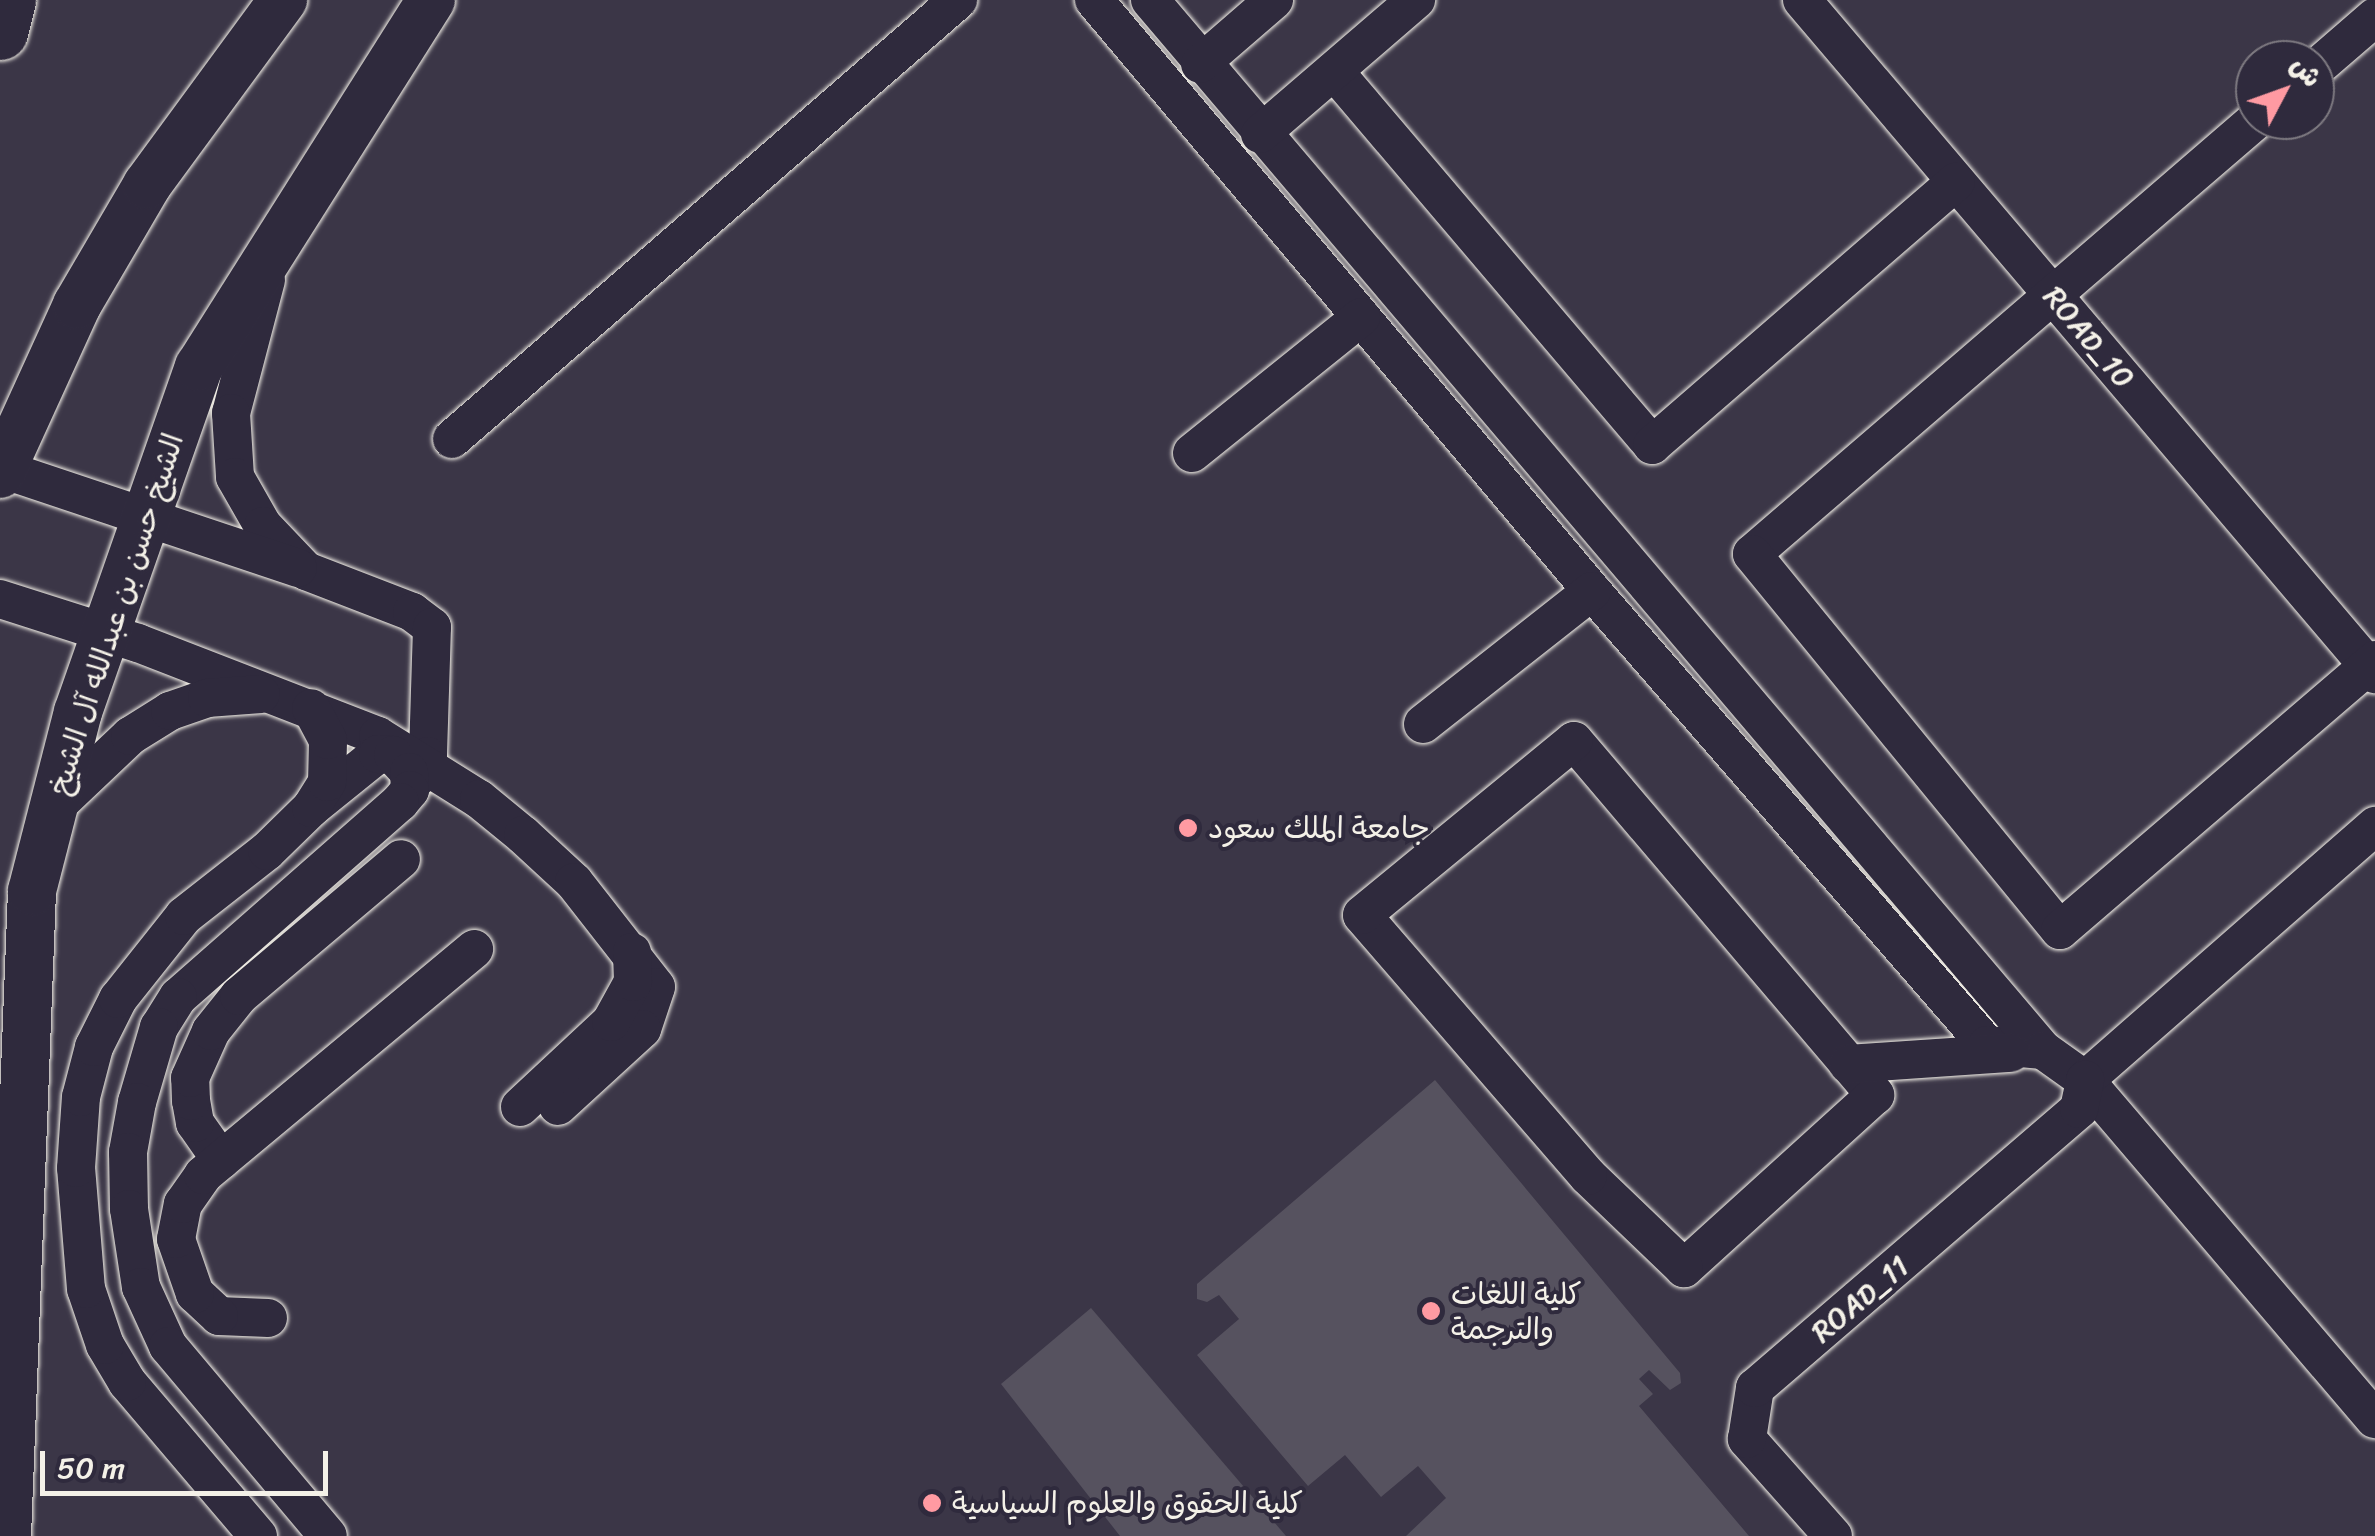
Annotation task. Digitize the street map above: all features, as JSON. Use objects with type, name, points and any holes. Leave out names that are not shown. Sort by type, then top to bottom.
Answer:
[{"type":"highway","points":[[0,32],[8,0]]},
{"type":"main road","points":[[1,472],[77,305],[147,186],[283,0]]},
{"type":"main road","name":"الشيخ حسن بن عبدالله آل الشيخ","points":[[7,1536],[32,891],[52,810],[145,512],[198,367],[280,231],[431,0]]},
{"type":"lane","points":[[452,439],[958,0]]},
{"type":"lane","points":[[1094,0],[1592,590],[1987,1045],[2043,1050]]},
{"type":"lane","points":[[1150,0],[1200,64],[2043,1050],[2085,1080],[2375,1420]]},
{"type":"lane","points":[[1200,64],[1274,0]]},
{"type":"lane","points":[[1260,134],[1416,0]]},
{"type":"lane","name":"ROAD_10","points":[[1802,0],[2373,667]]},
{"type":"lane","points":[[2335,52],[2375,17]]},
{"type":"lane","points":[[1334,71],[1652,446],[1956,182]]},
{"type":"lane","points":[[2235,138],[1752,554],[2060,930],[2373,667]]},
{"type":"lane","points":[[280,231],[235,390],[230,452],[244,499],[306,570]]},
{"type":"lane","points":[[1192,453],[1361,318]]},
{"type":"lane","points":[[1,472],[145,512],[412,612],[432,627],[418,776],[178,997],[148,1058],[128,1152],[141,1287],[168,1346],[328,1536]]},
{"type":"lane","points":[[1423,724],[1592,590]]},
{"type":"lane","points":[[0,599],[302,704],[418,776],[524,835],[632,952],[656,987],[653,1011],[642,1029],[558,1106]]},
{"type":"lane","points":[[52,810],[130,736],[170,711],[237,694],[302,704]]},
{"type":"lane","points":[[302,704],[331,758],[311,808]]},
{"type":"lane","points":[[1574,741],[1848,1064],[1875,1095],[1684,1268],[1588,1176],[1362,915],[1574,741]]},
{"type":"lane","points":[[258,1536],[127,1382],[105,1345],[86,1290],[79,1232],[81,1097],[94,1047],[148,955],[311,808],[378,754],[418,776]]},
{"type":"lane","points":[[2085,1080],[2375,826]]},
{"type":"lane","points":[[221,1160],[196,1124],[191,1101],[190,1078],[211,1031],[239,996],[401,859]]},
{"type":"lane","points":[[268,1318],[236,1321],[206,1308],[179,1257],[183,1204],[221,1160],[474,949]]},
{"type":"lane","points":[[520,1107],[611,1022],[633,982],[632,952]]},
{"type":"lane","points":[[1848,1064],[2043,1050]]},
{"type":"lane","name":"ROAD_11","points":[[1833,1536],[1747,1438],[1755,1388],[2079,1110],[2085,1080]]},
{"type":"shaded area","name":"جامعة الملك سعود","points":[[0,0],[2375,0],[2375,1536],[0,1536]]},
{"type":"building","name":"كلية اللغات والترجمة","points":[[1435,1080],[1680,1373],[1681,1383],[1670,1390],[1649,1370],[1639,1379],[1653,1394],[1639,1406],[1749,1536],[1406,1536],[1446,1498],[1418,1466],[1381,1497],[1345,1455],[1308,1486],[1197,1355],[1239,1319],[1219,1295],[1207,1302],[1197,1299],[1197,1284]]},
{"type":"building","points":[[1091,1308],[1286,1536],[1120,1536],[1001,1384]]},
{"type":"place","name":"جامعة الملك سعود","points":[[1188,828]]},
{"type":"place","name":"كلية اللغات والترجمة","points":[[1431,1311]]},
{"type":"place","name":"كلية الحقوق والعلوم السياسية","points":[[932,1503]]}]
